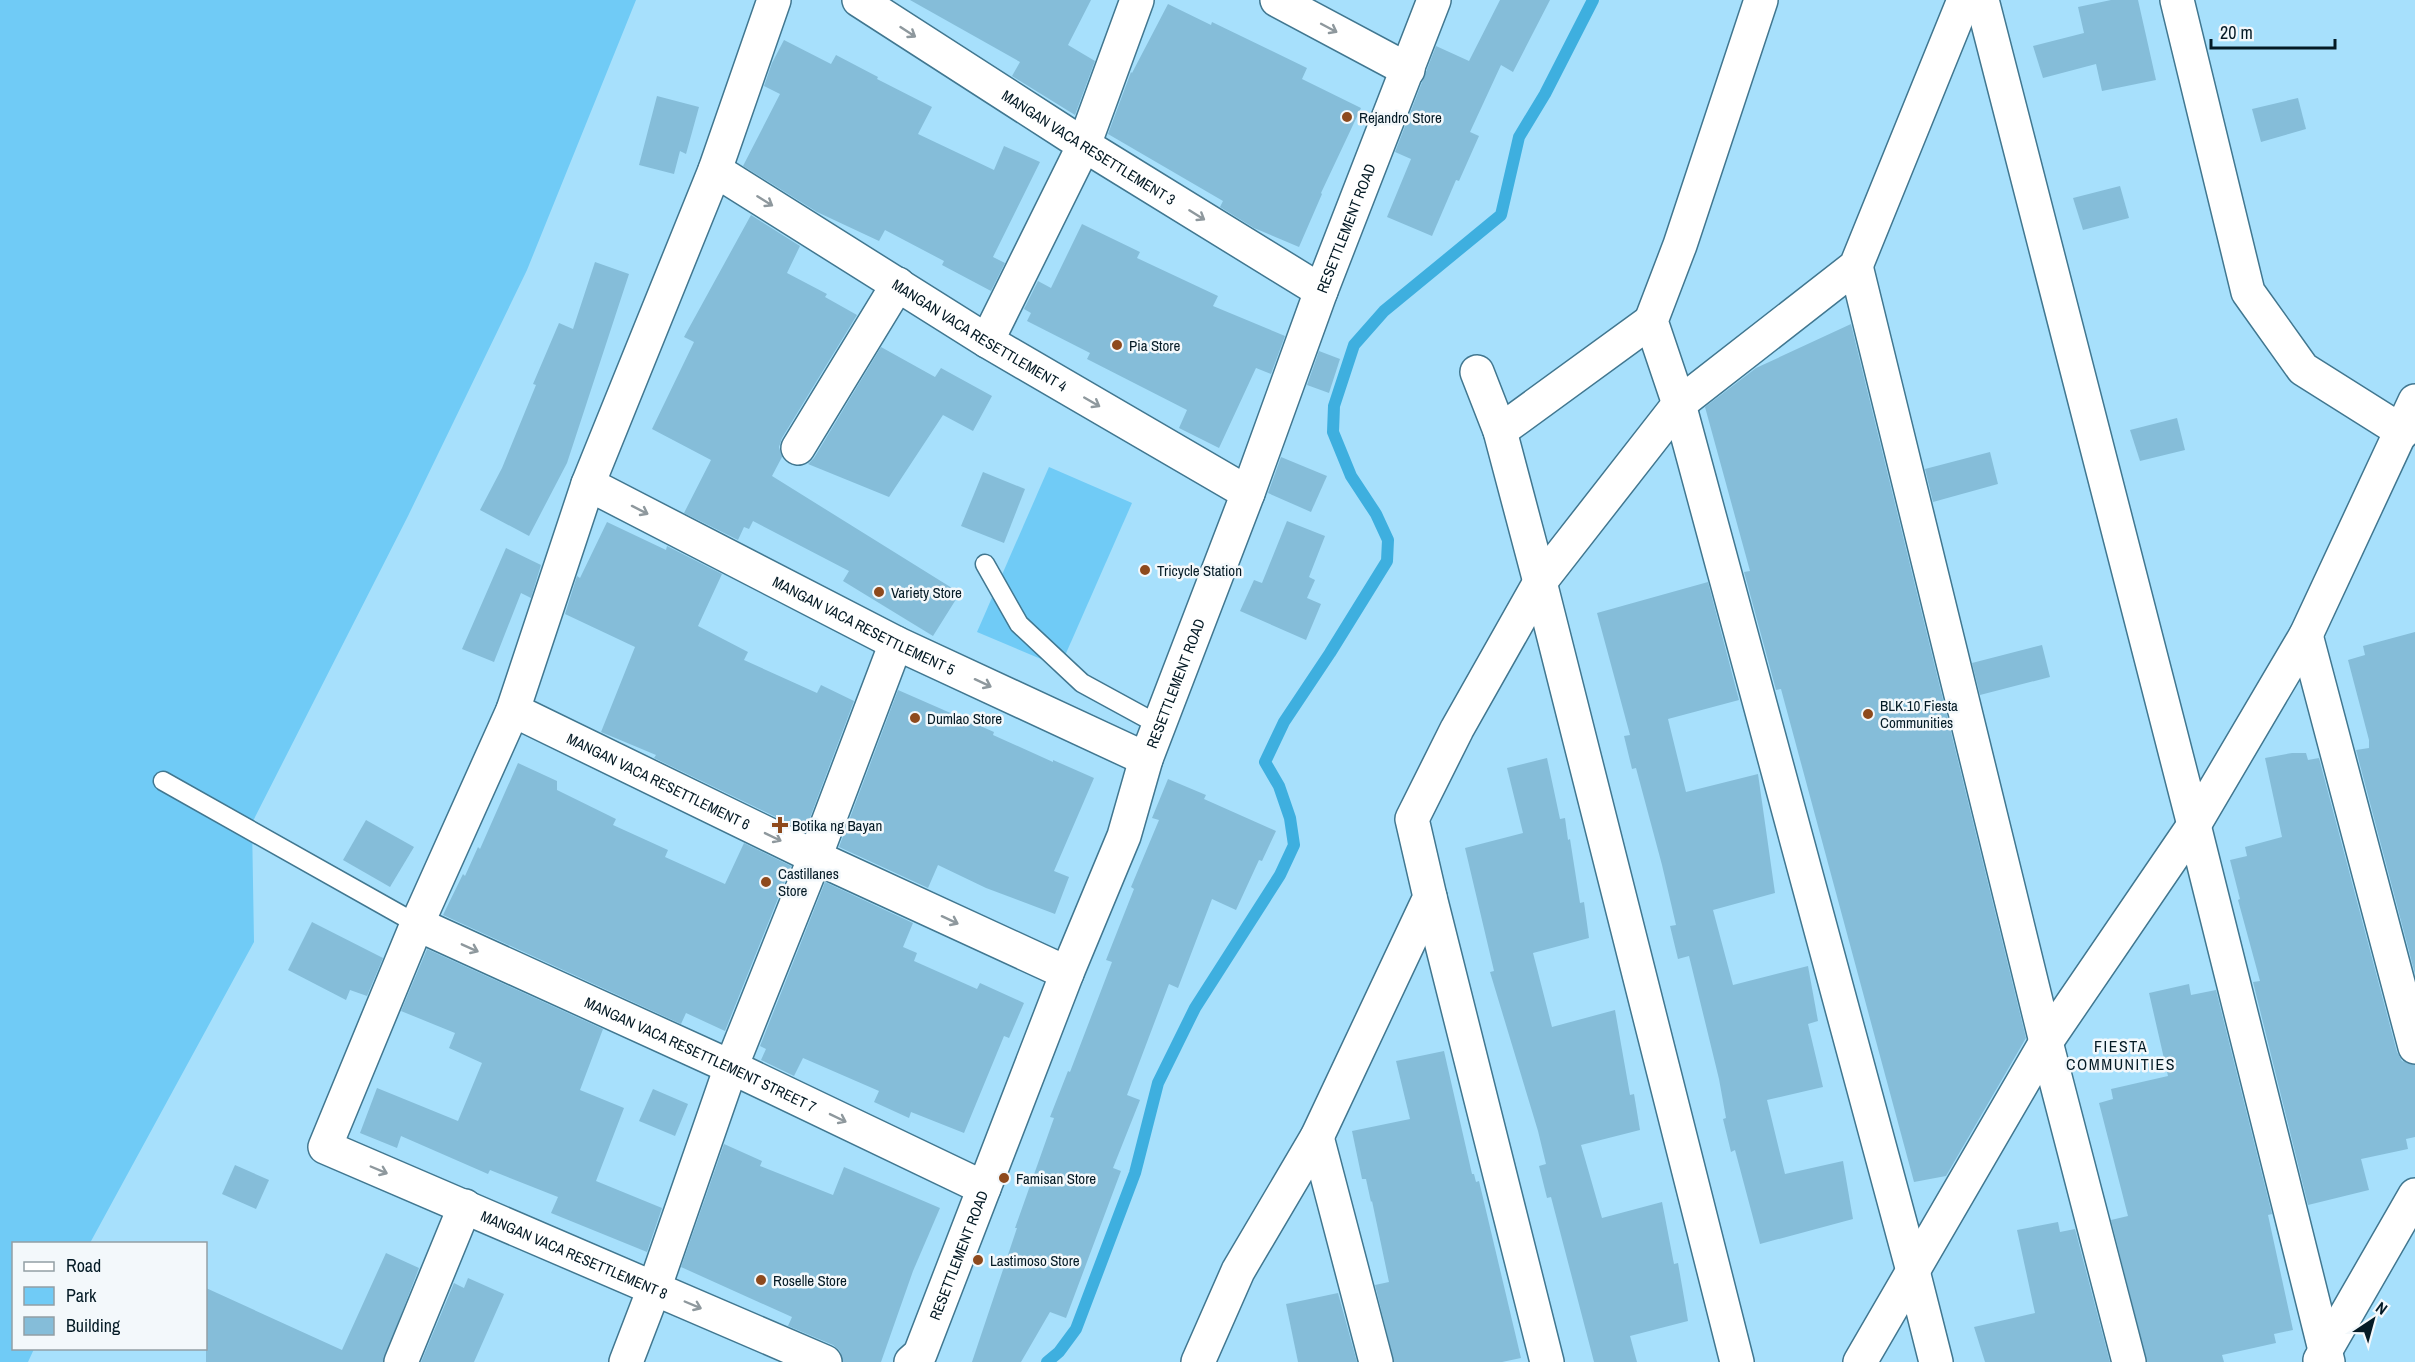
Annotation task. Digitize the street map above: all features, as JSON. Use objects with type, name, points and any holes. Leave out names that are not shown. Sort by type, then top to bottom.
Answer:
[{"type":"street","points":[[417,924],[513,710],[588,484],[715,170],[774,0]]},
{"type":"street","name":"MANGAN VACA RESETTLEMENT 3","points":[[859,0],[1084,145],[1321,291]]},
{"type":"street","points":[[987,341],[1084,145],[1137,0]]},
{"type":"street","points":[[1277,0],[1408,70]]},
{"type":"street","name":"RESETTLEMENT ROAD","points":[[911,1362],[920,1354],[1067,973],[1124,836],[1146,759],[1248,493],[1321,291],[1434,0]]},
{"type":"street","points":[[1500,431],[1652,321],[1680,245],[1761,0]]},
{"type":"street","points":[[1547,1362],[1412,819],[1457,729],[1540,582],[1678,404],[1856,266],[1964,0]]},
{"type":"street","points":[[1982,0],[2194,825],[2324,1358]]},
{"type":"street","points":[[2177,0],[2248,292],[2303,369],[2403,432]]},
{"type":"street","name":"MANGAN VACA RESETTLEMENT 4","points":[[715,170],[987,341],[1248,493]]},
{"type":"street","points":[[1856,266],[2046,1042],[2129,1362]]},
{"type":"street","points":[[798,448],[898,284]]},
{"type":"street","points":[[1652,321],[1678,404],[1936,1362]]},
{"type":"street","points":[[1477,372],[1500,431],[1540,582],[1737,1362]]},
{"type":"street","points":[[1860,1362],[2046,1042],[2194,825],[2306,634],[2403,432],[2415,401]]},
{"type":"street","name":"MANGAN VACA RESETTLEMENT 5","points":[[588,484],[896,643],[1146,759]]},
{"type":"street","points":[[2306,634],[2415,1047]]},
{"type":"street","points":[[626,1362],[732,1067],[896,643]]},
{"type":"street","name":"MANGAN VACA RESETTLEMENT 6","points":[[513,710],[815,857],[1067,973]]},
{"type":"street","points":[[1198,1362],[1238,1271],[1317,1137],[1430,897]]},
{"type":"street","name":"MANGAN VACA RESETTLEMENT STREET 7","points":[[417,924],[732,1067],[984,1188]]},
{"type":"street","name":"MANGAN VACA RESETTLEMENT 8","points":[[417,924],[325,1147],[825,1362]]},
{"type":"street","points":[[1317,1137],[1376,1362]]},
{"type":"street","points":[[2324,1358],[2415,1195]]},
{"type":"street","points":[[401,1362],[465,1206]]},
{"type":"lane","points":[[985,564],[1019,624],[1082,683],[1159,725]]},
{"type":"lane","points":[[163,782],[417,924]]},
{"type":"green space","points":[[0,0],[636,0],[527,270],[408,516],[252,823],[254,942],[91,1242],[12,1242],[12,1350],[34,1350],[28,1362],[0,1362]]},
{"type":"green space","points":[[1049,467],[1132,503],[1060,667],[977,632]]},
{"type":"building","points":[[910,0],[1091,0],[1068,45],[1095,61],[1075,115],[1012,76],[1020,62]]},
{"type":"building","points":[[1500,0],[1550,0],[1513,72],[1501,65],[1470,132],[1479,136],[1459,181],[1456,180],[1432,236],[1387,217],[1411,159],[1395,152],[1436,46],[1469,61]]},
{"type":"building","points":[[2111,0],[2138,0],[2156,80],[2102,91],[2096,64],[2043,78],[2033,46],[2084,33],[2078,7]]},
{"type":"building","points":[[1168,4],[1211,25],[1212,22],[1307,68],[1302,79],[1361,108],[1321,193],[1299,247],[1254,228],[1220,207],[1223,201],[1108,134],[1131,72]]},
{"type":"building","points":[[784,40],[831,64],[836,55],[932,107],[918,134],[994,170],[1004,146],[1040,162],[993,257],[1005,263],[991,291],[942,265],[944,261],[885,230],[879,241],[817,212],[743,166],[780,94],[764,86],[772,63]]},
{"type":"building","points":[[657,96],[699,107],[686,154],[680,151],[674,174],[639,165]]},
{"type":"building","points":[[2298,98],[2306,129],[2261,142],[2252,109]]},
{"type":"building","points":[[2120,186],[2129,218],[2083,230],[2073,198]]},
{"type":"building","points":[[751,215],[800,246],[787,273],[827,294],[825,297],[857,315],[782,438],[779,447],[782,457],[772,476],[960,593],[933,636],[843,581],[849,571],[753,521],[749,529],[744,527],[738,540],[684,513],[711,460],[652,429],[694,342],[684,337]]},
{"type":"building","points":[[1082,224],[1140,252],[1137,258],[1218,296],[1213,306],[1285,336],[1271,374],[1256,368],[1219,448],[1179,428],[1187,410],[1087,359],[1090,353],[1027,321],[1031,313],[1024,309],[1038,281],[1051,288]]},
{"type":"building","points":[[595,262],[629,274],[567,463],[529,536],[480,510],[502,468],[536,385],[533,384],[559,323],[573,329]]},
{"type":"building","name":"BLK.10 Fiesta Communities","points":[[1851,324],[2026,1038],[1946,1176],[1914,1182],[1781,689],[1776,690],[1744,572],[1750,571],[1705,407],[1756,368]]},
{"type":"building","points":[[881,347],[935,377],[941,368],[992,396],[973,431],[943,415],[889,497],[808,464],[814,458]]},
{"type":"building","points":[[1319,351],[1340,359],[1329,393],[1307,385]]},
{"type":"building","points":[[2177,418],[2185,450],[2140,461],[2130,430]]},
{"type":"building","points":[[1990,452],[1998,484],[1933,502],[1925,469]]},
{"type":"building","points":[[1281,457],[1327,476],[1311,512],[1268,493]]},
{"type":"building","points":[[983,472],[1025,489],[1004,543],[961,526]]},
{"type":"building","points":[[1287,521],[1325,536],[1309,577],[1315,580],[1307,598],[1321,604],[1306,640],[1240,611],[1254,580],[1262,583]]},
{"type":"building","points":[[607,522],[666,550],[667,546],[722,574],[698,626],[748,652],[744,660],[817,693],[821,685],[854,701],[805,831],[654,758],[656,755],[601,732],[635,647],[565,614],[577,576],[580,578]]},
{"type":"building","points":[[506,548],[541,565],[531,598],[521,593],[494,662],[462,649]]},
{"type":"building","points":[[1708,582],[1739,700],[1668,719],[1686,792],[1758,774],[1775,893],[1713,910],[1733,985],[1808,966],[1818,1021],[1808,1024],[1823,1087],[1767,1100],[1785,1174],[1843,1161],[1853,1219],[1760,1244],[1735,1150],[1731,1152],[1723,1119],[1726,1118],[1719,1079],[1689,956],[1678,959],[1670,926],[1676,925],[1662,865],[1636,768],[1632,769],[1624,736],[1630,735],[1597,613]]},
{"type":"building","points":[[2415,632],[2415,974],[2356,750],[2369,748],[2369,740],[2348,660],[2365,655],[2363,646]]},
{"type":"building","points":[[2042,645],[2050,677],[1980,695],[1972,663]]},
{"type":"building","points":[[898,690],[994,732],[993,735],[1053,762],[1053,760],[1094,778],[1054,871],[1069,877],[1055,914],[986,888],[938,865],[928,888],[839,847]]},
{"type":"building","points":[[2306,753],[2308,760],[2319,758],[2397,1052],[2402,1061],[2415,1065],[2415,1137],[2406,1139],[2408,1149],[2361,1159],[2369,1190],[2308,1205],[2253,982],[2260,981],[2238,900],[2240,899],[2230,860],[2247,856],[2245,847],[2282,837],[2265,758]]},
{"type":"building","points":[[1547,758],[1560,819],[1565,818],[1568,840],[1570,839],[1580,903],[1584,902],[1589,938],[1533,953],[1552,1027],[1615,1010],[1630,1095],[1634,1094],[1640,1130],[1581,1145],[1602,1218],[1662,1202],[1674,1264],[1678,1263],[1688,1321],[1630,1336],[1637,1362],[1594,1362],[1551,1197],[1547,1198],[1539,1166],[1546,1164],[1538,1131],[1490,972],[1494,971],[1465,848],[1523,833],[1507,768]]},
{"type":"building","points":[[518,763],[557,781],[557,790],[616,819],[613,825],[668,850],[665,857],[725,884],[744,843],[791,866],[725,1031],[686,1013],[681,1024],[443,915],[478,847],[480,849]]},
{"type":"building","points":[[1168,779],[1206,795],[1204,799],[1276,831],[1262,861],[1259,860],[1236,910],[1212,899],[1178,988],[1169,984],[1127,1095],[1140,1100],[1113,1168],[1121,1171],[1066,1318],[1050,1312],[1021,1362],[972,1362],[1017,1228],[1015,1228],[1054,1118],[1050,1117],[1068,1071],[1070,1072],[1112,962],[1106,960],[1134,889],[1131,887],[1159,820],[1152,818]]},
{"type":"building","points":[[366,820],[414,847],[390,887],[343,860]]},
{"type":"building","points":[[825,882],[913,923],[903,947],[917,953],[914,961],[977,989],[980,983],[1024,1003],[1009,1038],[1004,1036],[964,1133],[911,1112],[909,1118],[874,1102],[879,1091],[803,1058],[794,1076],[761,1060],[766,1049],[760,1046]]},
{"type":"building","points":[[312,922],[383,958],[367,996],[350,990],[346,1000],[288,970]]},
{"type":"building","points":[[427,949],[603,1029],[580,1090],[624,1108],[596,1181],[662,1208],[647,1252],[551,1213],[558,1197],[490,1170],[488,1174],[401,1136],[397,1148],[360,1133],[377,1088],[458,1121],[482,1063],[449,1048],[455,1033],[401,1011]]},
{"type":"building","points":[[2189,984],[2191,995],[2216,990],[2272,1214],[2268,1215],[2293,1330],[2274,1334],[2276,1343],[2222,1355],[2224,1362],[2147,1362],[2111,1220],[2128,1216],[2099,1103],[2113,1099],[2111,1089],[2168,1076],[2149,993]]},
{"type":"building","points":[[1444,1051],[1472,1174],[1476,1182],[1479,1181],[1521,1358],[1502,1362],[1394,1362],[1375,1285],[1389,1282],[1372,1201],[1366,1179],[1362,1179],[1352,1131],[1410,1119],[1396,1061]]},
{"type":"building","points":[[653,1089],[688,1104],[675,1136],[639,1121]]},
{"type":"building","points":[[724,1144],[762,1161],[760,1166],[833,1195],[844,1167],[940,1208],[913,1271],[881,1362],[843,1362],[840,1351],[833,1345],[788,1326],[792,1317],[681,1267]]},
{"type":"building","points":[[235,1165],[269,1180],[256,1209],[222,1194]]},
{"type":"building","points":[[2058,1222],[2060,1232],[2075,1229],[2110,1362],[1985,1362],[1974,1327],[2035,1313],[2017,1230]]},
{"type":"building","points":[[386,1253],[419,1268],[383,1362],[206,1362],[207,1288],[342,1350]]},
{"type":"building","points":[[468,1278],[504,1294],[474,1362],[421,1362],[454,1283],[464,1288]]},
{"type":"building","points":[[1338,1293],[1357,1362],[1298,1362],[1286,1304]]},
{"type":"waterway","points":[[1047,1362],[1059,1352],[1076,1329],[1135,1173],[1158,1083],[1195,1008],[1280,875],[1294,845],[1290,818],[1279,786],[1265,762],[1284,722],[1387,561],[1388,540],[1376,514],[1351,476],[1333,432],[1334,406],[1354,345],[1384,311],[1501,215],[1519,137],[1545,94],[1593,0]]},
{"type":"place","name":"Rejandro Store","points":[[1347,117]]},
{"type":"place","name":"Pia Store","points":[[1117,345]]},
{"type":"place","name":"Tricycle Station","points":[[1145,570]]},
{"type":"place","name":"Variety Store","points":[[879,592]]},
{"type":"place","name":"BLK.10 Fiesta Communities","points":[[1868,714]]},
{"type":"place","name":"Dumlao Store","points":[[915,718]]},
{"type":"place","name":"Botika ng Bayan","points":[[780,825]]},
{"type":"place","name":"Castillanes Store","points":[[766,882]]},
{"type":"place","name":"Famisan Store","points":[[1004,1178]]},
{"type":"place","name":"Lastimoso Store","points":[[978,1260]]},
{"type":"place","name":"Roselle Store","points":[[761,1280]]},
{"type":"district","name":"FIESTA COMMUNITIES","points":[[2121,1055]]}]
